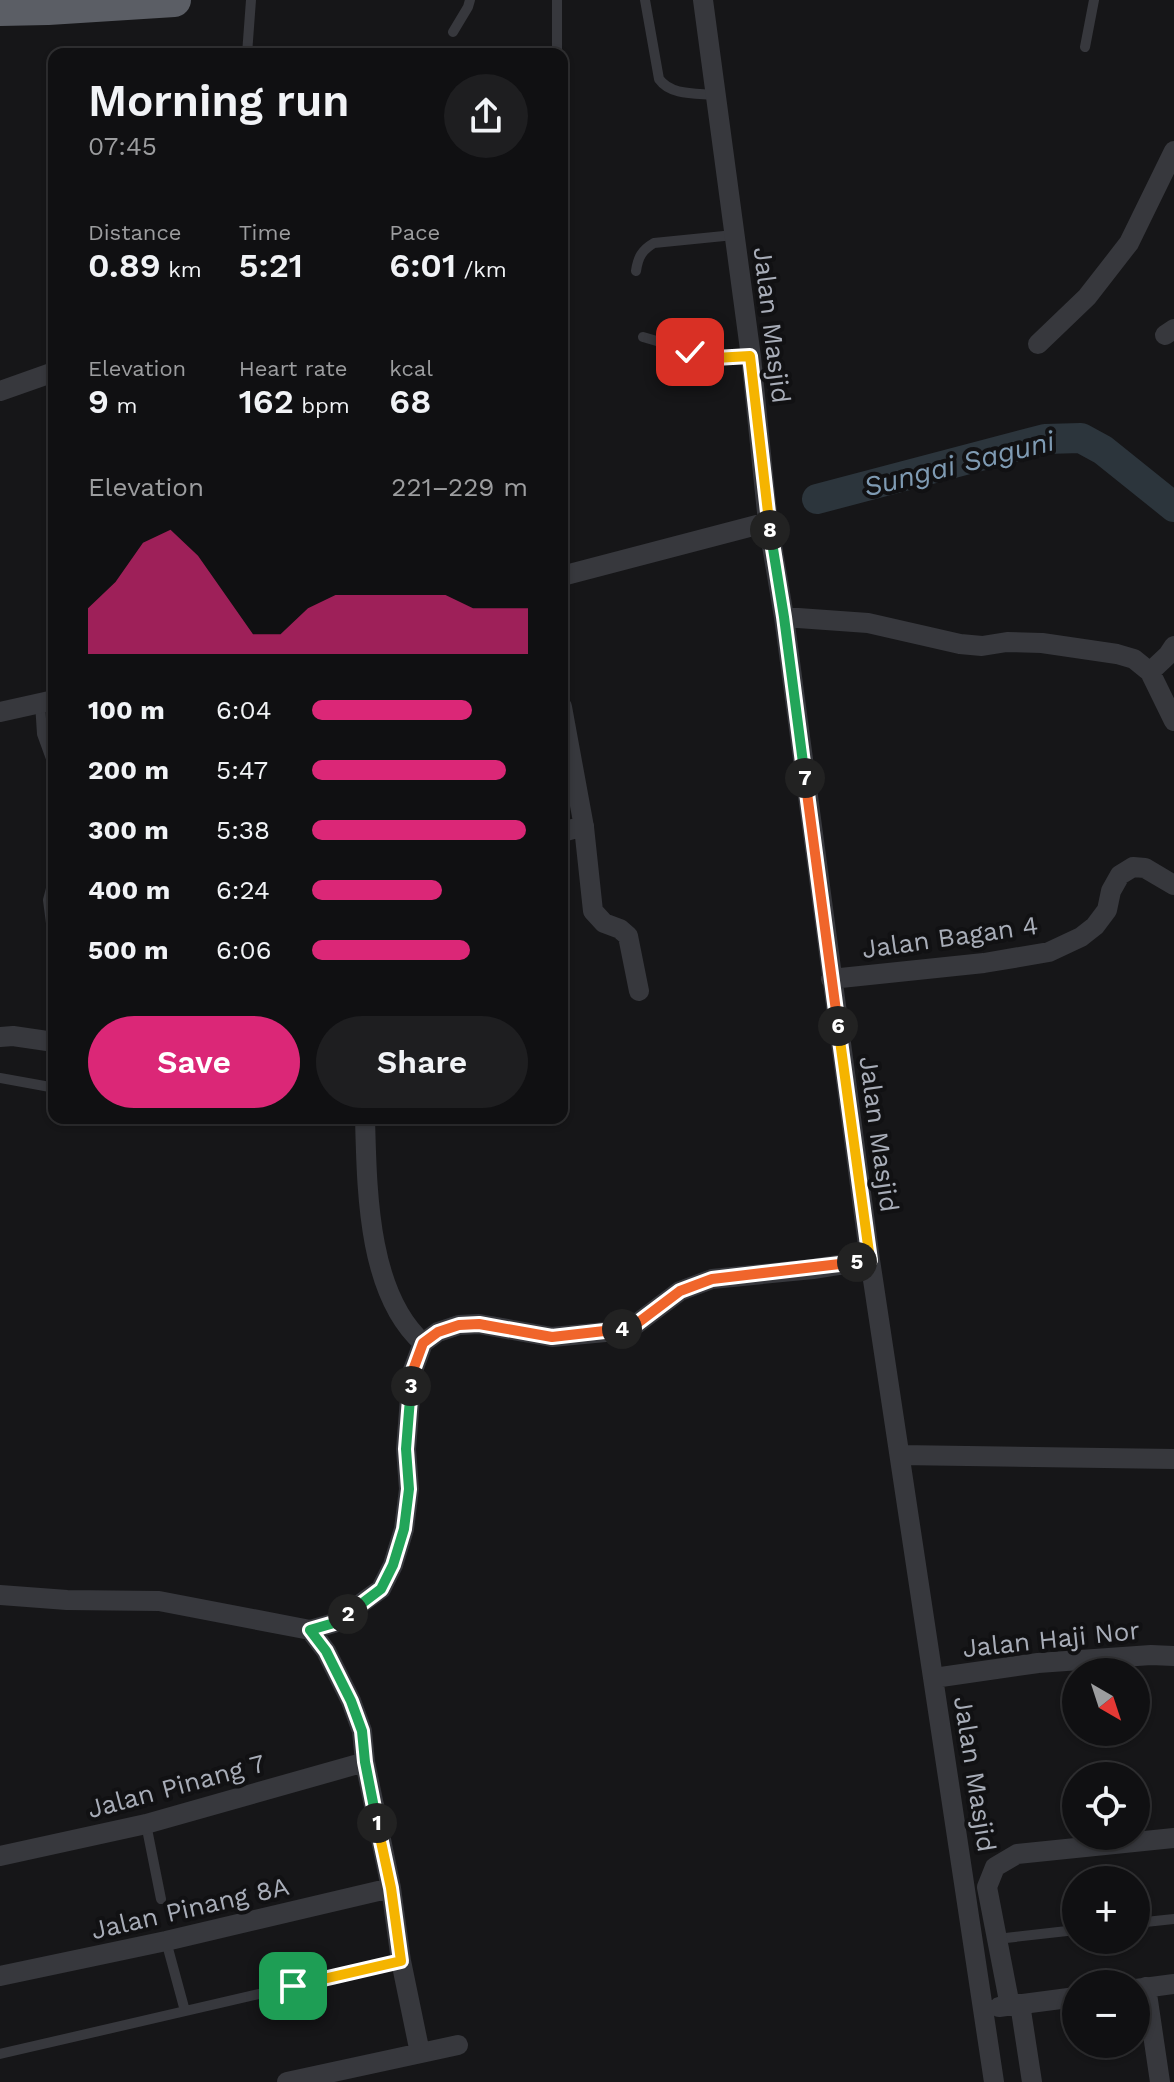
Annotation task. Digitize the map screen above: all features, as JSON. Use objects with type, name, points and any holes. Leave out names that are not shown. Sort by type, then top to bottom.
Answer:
[{"type":"highway","points":[[0,9],[174,0]]},
{"type":"street","name":"Jalan Masjid","points":[[703,0],[750,356],[768,522],[784,617],[870,1260],[994,2082]]},
{"type":"street","points":[[1038,344],[1087,297],[1129,243],[1174,151]]},
{"type":"street","points":[[0,391],[48,374]]},
{"type":"street","points":[[568,574],[768,522]]},
{"type":"street","points":[[784,617],[868,623],[960,644],[1042,643],[1098,650],[1134,659],[1150,672],[1174,721]]},
{"type":"street","points":[[1150,672],[1174,646]]},
{"type":"street","points":[[0,712],[47,701]]},
{"type":"street","points":[[568,739],[584,826],[593,911],[604,923],[628,936],[639,991]]},
{"type":"street","points":[[568,830],[584,826]]},
{"type":"street","name":"Jalan Bagan 4","points":[[831,979],[984,963],[1049,952],[1081,937],[1095,926],[1107,910],[1111,891],[1120,875],[1133,867],[1145,868],[1174,885]]},
{"type":"street","points":[[0,1037],[48,1041]]},
{"type":"street","points":[[365,1124],[369,1208],[378,1257],[395,1306],[413,1335],[423,1343]]},
{"type":"street","points":[[0,1595],[67,1600],[159,1601],[310,1630],[334,1623],[381,1589],[393,1565],[404,1529],[409,1489],[406,1449],[412,1373],[423,1343],[438,1332],[459,1325],[479,1324],[552,1337],[616,1331],[635,1325],[680,1291],[712,1279],[870,1260]]},
{"type":"street","points":[[900,1455],[1174,1459]]},
{"type":"street","points":[[310,1630],[326,1651],[362,1731],[365,1762],[420,2053]]},
{"type":"street","name":"Jalan Haji Nor","points":[[934,1678],[1038,1663],[1174,1656]]},
{"type":"street","name":"Jalan Pinang 7","points":[[0,1856],[146,1824],[365,1762]]},
{"type":"street","points":[[1032,2082],[987,1887],[995,1867],[1017,1854],[1174,1838]]},
{"type":"street","name":"Jalan Pinang 8A","points":[[0,1976],[391,1888]]},
{"type":"street","points":[[1150,1987],[1174,1984]]},
{"type":"street","points":[[984,2009],[1062,1999]]},
{"type":"street","points":[[1150,2033],[1160,2082]]},
{"type":"street","points":[[287,2082],[458,2045]]},
{"type":"lane","points":[[247,48],[251,0]]},
{"type":"lane","points":[[453,32],[470,0]]},
{"type":"lane","points":[[557,0],[557,48]]},
{"type":"lane","points":[[645,0],[659,79],[673,91],[716,95]]},
{"type":"lane","points":[[1085,47],[1094,0]]},
{"type":"lane","points":[[636,271],[644,249],[654,243],[734,235]]},
{"type":"lane","points":[[643,337],[715,358],[750,356]]},
{"type":"lane","points":[[47,701],[42,734],[48,750]]},
{"type":"lane","points":[[0,1078],[48,1087]]},
{"type":"lane","points":[[146,1824],[161,1899]]},
{"type":"lane","points":[[1150,1922],[1174,1919]]},
{"type":"lane","points":[[997,1939],[1062,1932]]},
{"type":"lane","points":[[166,1941],[185,2011]]},
{"type":"lane","points":[[0,2054],[401,1961]]},
{"type":"waterway","name":"Sungai Saguni","points":[[817,499],[1045,439],[1081,438],[1103,450],[1174,507]]},
{"type":"route","points":[[293,1986],[401,1961],[362,1731],[326,1651],[310,1630],[334,1623],[381,1589],[393,1565],[404,1529],[409,1489],[406,1449],[412,1373],[423,1343],[438,1332],[459,1325],[479,1324],[552,1337],[616,1331],[635,1325],[680,1291],[712,1279],[870,1260],[784,617],[768,522],[750,356],[715,358],[690,352]]}]
